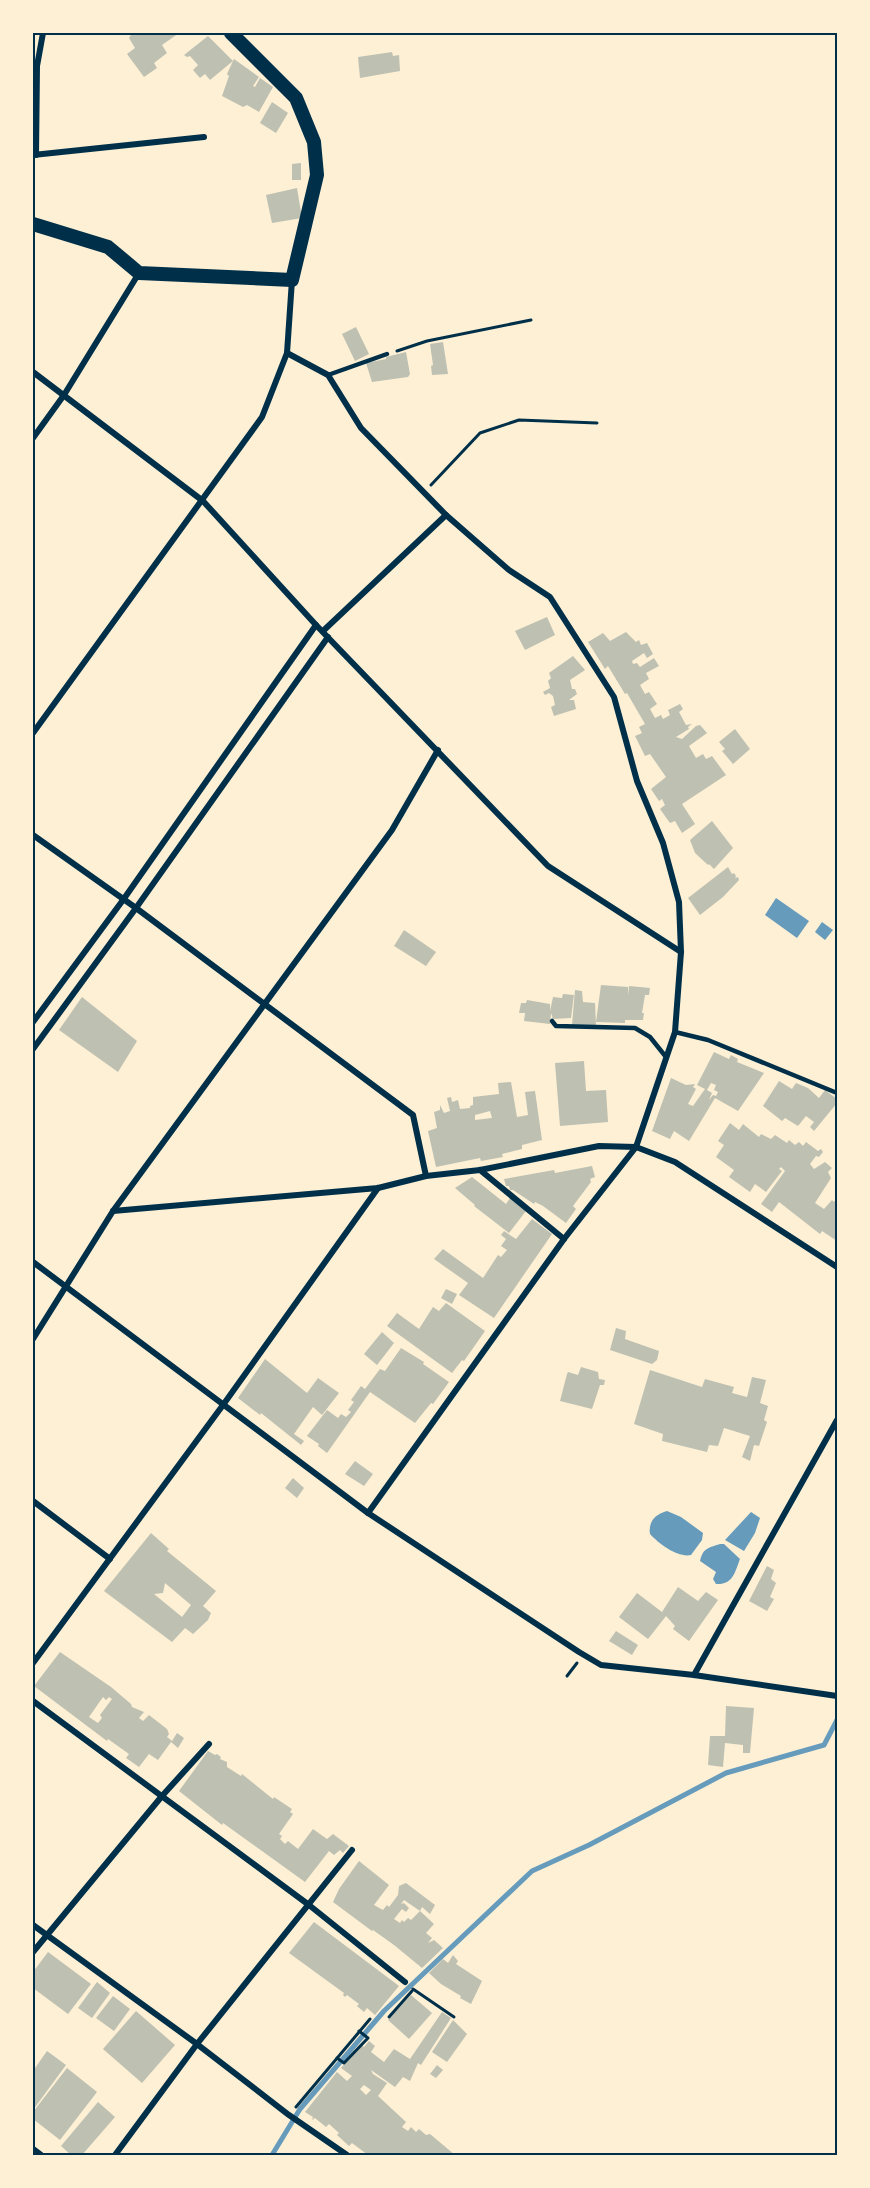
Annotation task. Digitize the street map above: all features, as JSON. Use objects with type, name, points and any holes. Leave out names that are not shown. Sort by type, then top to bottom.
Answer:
[{"type":"main road","points":[[33,224],[108,248],[139,273],[292,280],[317,175],[314,141],[296,98],[231,33]]},
{"type":"street","points":[[43,33],[35,65],[35,155],[204,137]]},
{"type":"street","points":[[33,438],[64,395],[139,273]]},
{"type":"street","points":[[33,733],[262,417],[287,353],[292,280]]},
{"type":"street","points":[[287,353],[328,375],[361,428],[446,515],[509,570],[550,597],[614,697],[637,781],[663,843],[680,902],[681,952],[675,1032],[636,1147],[564,1239],[368,1513]]},
{"type":"street","points":[[33,372],[203,501],[316,625],[548,866],[681,952]]},
{"type":"street","points":[[33,1049],[136,908],[325,634],[446,515]]},
{"type":"street","points":[[33,1022],[123,900],[316,625]]},
{"type":"street","points":[[33,1339],[113,1211],[392,830],[438,750]]},
{"type":"street","points":[[33,835],[136,908],[413,1115],[426,1176]]},
{"type":"street","points":[[113,1211],[378,1188],[426,1176],[480,1170],[599,1146],[636,1147],[675,1162],[837,1267]]},
{"type":"street","points":[[480,1170],[564,1239]]},
{"type":"street","points":[[33,1663],[223,1405],[378,1188]]},
{"type":"street","points":[[33,1262],[368,1513],[601,1665],[694,1675],[837,1696]]},
{"type":"street","points":[[694,1675],[837,1420]]},
{"type":"street","points":[[33,1501],[110,1559]]},
{"type":"street","points":[[33,1701],[309,1905],[405,1982]]},
{"type":"street","points":[[33,1952],[162,1796],[209,1744]]},
{"type":"street","points":[[115,2155],[197,2044],[352,1850]]},
{"type":"street","points":[[33,1925],[343,2154]]},
{"type":"street","points":[[33,2149],[41,2155]]},
{"type":"lane","points":[[328,375],[387,354]]},
{"type":"lane","points":[[552,1021],[556,1026],[635,1028],[650,1037],[666,1057]]},
{"type":"lane","points":[[675,1032],[708,1040],[837,1093]]},
{"type":"path","points":[[387,354],[427,341],[531,320]]},
{"type":"path","points":[[424,492],[480,433],[519,420],[597,423]]},
{"type":"path","points":[[567,1676],[581,1653]]},
{"type":"path","points":[[389,2017],[414,1989],[454,2017]]},
{"type":"path","points":[[289,2115],[370,2019]]},
{"type":"path","points":[[337,2058],[344,2063],[368,2038],[359,2031]]},
{"type":"path","points":[[350,2042],[358,2048]]},
{"type":"water","points":[[776,898],[809,921],[797,938],[765,915]]},
{"type":"water","points":[[822,922],[833,930],[825,940],[815,932]]},
{"type":"water","points":[[667,1511],[681,1517],[703,1533],[702,1540],[691,1555],[675,1552],[650,1534],[650,1525],[654,1519]]},
{"type":"water","points":[[751,1512],[760,1518],[755,1533],[744,1551],[725,1540]]},
{"type":"water","points":[[724,1544],[740,1559],[730,1580],[716,1584],[713,1579],[716,1572],[700,1561],[707,1549]]},
{"type":"building","points":[[132,33],[179,33],[162,45],[167,53],[154,63],[157,68],[144,77],[127,54],[135,48],[129,38]]},
{"type":"building","points":[[208,36],[233,61],[210,80],[205,74],[200,78],[193,70],[198,65],[190,56],[184,55]]},
{"type":"building","points":[[392,52],[393,56],[399,55],[400,71],[360,78],[358,57]]},
{"type":"building","points":[[234,59],[259,77],[253,86],[255,87],[260,78],[273,87],[259,112],[222,96],[229,76],[227,74]]},
{"type":"building","points":[[272,102],[288,113],[276,133],[260,123]]},
{"type":"building","points":[[301,163],[301,180],[292,180],[292,164]]},
{"type":"building","points":[[297,188],[302,218],[272,223],[266,195]]},
{"type":"building","points":[[356,327],[369,354],[355,361],[342,334]]},
{"type":"building","points":[[443,342],[448,374],[432,375],[430,344]]},
{"type":"building","points":[[406,352],[410,374],[408,377],[372,382],[366,363]]},
{"type":"building","points":[[547,617],[555,635],[525,650],[515,631]]},
{"type":"building","points":[[626,632],[636,642],[639,640],[641,645],[647,643],[653,654],[647,658],[644,653],[632,661],[633,664],[637,663],[640,667],[654,658],[659,666],[646,673],[649,679],[640,685],[645,694],[649,692],[657,704],[650,709],[655,718],[661,715],[663,719],[670,715],[668,710],[680,704],[683,709],[679,712],[686,725],[692,724],[688,727],[689,729],[676,737],[682,739],[700,725],[707,733],[689,746],[696,758],[703,754],[706,759],[712,756],[726,775],[682,804],[695,824],[682,833],[675,821],[670,823],[660,809],[665,805],[662,799],[659,801],[651,789],[666,777],[650,754],[645,756],[635,736],[642,733],[639,727],[645,724],[627,693],[625,694],[608,666],[605,669],[588,642],[603,633],[610,641]]},
{"type":"building","points":[[573,656],[585,670],[570,680],[572,689],[575,689],[577,694],[569,700],[574,700],[576,709],[554,716],[551,707],[555,705],[553,696],[549,693],[545,695],[543,692],[550,688],[549,673]]},
{"type":"building","points":[[735,729],[750,749],[733,764],[722,751],[725,749],[719,742]]},
{"type":"building","points":[[712,821],[733,848],[714,869],[695,853],[690,840]]},
{"type":"building","points":[[728,867],[739,880],[723,897],[700,915],[688,898]]},
{"type":"building","points":[[404,930],[436,952],[426,966],[394,946]]},
{"type":"building","points":[[601,985],[628,987],[628,996],[629,986],[650,988],[649,995],[645,995],[643,1020],[625,1020],[625,1023],[596,1022]]},
{"type":"building","points":[[575,990],[582,991],[583,1002],[595,1003],[596,1025],[572,1025]]},
{"type":"building","points":[[563,994],[574,995],[571,1018],[553,1019],[551,1013],[550,1024],[524,1021],[525,1013],[519,1013],[521,1003],[526,1003],[527,1000],[550,1004],[550,1011],[553,997],[562,998]]},
{"type":"building","points":[[82,997],[137,1041],[118,1072],[59,1030]]},
{"type":"building","points":[[714,1052],[729,1059],[731,1055],[738,1059],[737,1062],[764,1073],[738,1111],[715,1098],[689,1141],[674,1131],[670,1139],[652,1131],[671,1078],[686,1085],[695,1084],[693,1087],[696,1089],[688,1104],[693,1106],[705,1089],[697,1085]],"holes":[[[711,1083],[716,1085],[714,1090],[718,1092],[709,1100],[712,1093],[707,1090]]]},
{"type":"building","points":[[584,1061],[586,1091],[606,1090],[608,1122],[560,1126],[555,1063]]},
{"type":"building","points":[[779,1081],[792,1089],[796,1083],[808,1088],[819,1098],[825,1090],[837,1099],[837,1103],[814,1131],[810,1127],[814,1122],[806,1116],[798,1126],[785,1118],[782,1121],[763,1106]]},
{"type":"building","points":[[511,1082],[517,1117],[528,1115],[525,1092],[535,1091],[542,1140],[522,1145],[522,1149],[502,1154],[503,1157],[481,1161],[480,1158],[436,1167],[428,1131],[437,1128],[434,1112],[440,1110],[440,1105],[444,1113],[450,1111],[447,1098],[451,1097],[452,1102],[458,1100],[460,1109],[470,1108],[473,1105],[473,1097],[499,1094],[498,1083]],"holes":[[[490,1111],[492,1118],[475,1120],[475,1115]]]},
{"type":"building","points":[[730,1123],[739,1130],[743,1124],[759,1137],[761,1134],[771,1139],[775,1135],[787,1143],[789,1140],[795,1145],[799,1142],[803,1146],[806,1142],[818,1151],[821,1149],[823,1152],[819,1157],[816,1156],[810,1164],[814,1169],[825,1162],[832,1168],[828,1172],[831,1178],[815,1203],[824,1209],[837,1198],[837,1241],[822,1231],[820,1234],[779,1202],[772,1212],[761,1204],[785,1171],[781,1167],[779,1169],[782,1171],[766,1192],[755,1184],[750,1192],[729,1177],[734,1170],[716,1157],[724,1145],[718,1141]]},
{"type":"building","points":[[592,1166],[595,1177],[590,1179],[591,1182],[573,1206],[576,1209],[566,1223],[543,1206],[535,1202],[534,1204],[510,1190],[504,1179],[554,1170],[555,1173]]},
{"type":"building","points":[[472,1177],[506,1204],[510,1198],[526,1211],[509,1233],[455,1188]]},
{"type":"building","points":[[532,1219],[552,1234],[494,1318],[459,1295],[468,1283],[434,1259],[443,1249],[483,1278],[498,1255],[501,1257],[507,1250],[501,1246],[506,1239],[501,1235],[504,1231],[516,1239]]},
{"type":"building","points":[[446,1289],[457,1294],[452,1304],[441,1298]]},
{"type":"building","points":[[446,1303],[485,1331],[464,1361],[462,1360],[452,1373],[387,1326],[397,1313],[419,1329],[433,1307],[439,1311]]},
{"type":"building","points":[[616,1328],[626,1331],[625,1339],[659,1351],[657,1360],[652,1364],[610,1350]]},
{"type":"building","points":[[382,1332],[394,1343],[377,1365],[364,1354]]},
{"type":"building","points":[[401,1348],[424,1362],[423,1364],[449,1382],[415,1423],[370,1392],[327,1453],[307,1436],[327,1410],[338,1418],[341,1414],[346,1417],[351,1412],[348,1410],[354,1402],[351,1400],[361,1386],[365,1389],[380,1369],[385,1371]]},
{"type":"building","points":[[265,1359],[307,1393],[318,1378],[339,1393],[322,1415],[313,1407],[294,1434],[304,1441],[301,1445],[238,1398]]},
{"type":"building","points":[[581,1367],[598,1372],[599,1379],[605,1380],[604,1385],[600,1385],[592,1409],[560,1401],[568,1372],[578,1375]]},
{"type":"building","points":[[650,1370],[702,1387],[705,1379],[734,1387],[732,1393],[747,1397],[752,1377],[766,1380],[760,1403],[768,1406],[764,1420],[767,1422],[759,1446],[754,1445],[750,1461],[742,1457],[750,1436],[724,1428],[718,1446],[709,1445],[707,1452],[662,1441],[663,1434],[634,1424]]},
{"type":"building","points":[[355,1461],[373,1474],[364,1486],[345,1474]]},
{"type":"building","points":[[293,1478],[304,1488],[297,1498],[285,1488]]},
{"type":"building","points":[[151,1533],[169,1549],[167,1551],[216,1591],[203,1606],[211,1613],[208,1620],[193,1634],[185,1628],[172,1642],[104,1591]],"holes":[[[165,1583],[191,1605],[182,1617],[154,1594],[163,1593]]]},
{"type":"building","points":[[767,1566],[774,1570],[771,1579],[776,1583],[770,1597],[774,1599],[767,1611],[749,1601]]},
{"type":"building","points":[[678,1587],[698,1601],[706,1592],[718,1600],[689,1641],[673,1629],[675,1626],[666,1616],[648,1639],[619,1617],[637,1593],[662,1612]]},
{"type":"building","points":[[616,1631],[638,1645],[632,1655],[609,1641]]},
{"type":"building","points":[[60,1652],[111,1687],[132,1707],[144,1712],[139,1718],[143,1721],[149,1715],[167,1729],[169,1734],[167,1737],[172,1741],[177,1733],[184,1738],[178,1748],[171,1742],[158,1760],[149,1754],[139,1767],[126,1758],[129,1754],[108,1739],[107,1741],[34,1686]],"holes":[[[103,1697],[106,1700],[109,1697],[112,1699],[100,1715],[102,1718],[98,1723],[89,1717]]]},
{"type":"building","points":[[726,1706],[754,1708],[750,1753],[743,1753],[743,1745],[725,1743],[723,1767],[708,1765],[710,1736],[725,1736]]},
{"type":"building","points":[[208,1751],[217,1754],[221,1757],[220,1759],[227,1762],[227,1767],[241,1776],[242,1774],[273,1799],[274,1797],[292,1809],[290,1812],[293,1814],[279,1834],[285,1844],[288,1841],[298,1849],[313,1829],[327,1839],[333,1834],[349,1846],[343,1853],[340,1850],[334,1855],[329,1851],[305,1882],[223,1823],[222,1825],[179,1791]]},
{"type":"building","points":[[359,1861],[389,1885],[374,1905],[383,1910],[387,1905],[389,1907],[398,1895],[399,1886],[406,1883],[435,1905],[430,1914],[422,1907],[420,1911],[434,1924],[426,1933],[432,1938],[428,1943],[434,1940],[443,1948],[422,1968],[333,1902],[339,1889]],"holes":[[[404,1900],[420,1911],[411,1920],[408,1918],[400,1923],[394,1919],[402,1909],[406,1912],[409,1908],[404,1903],[401,1904]]]},
{"type":"building","points":[[314,1922],[399,1986],[375,2015],[367,2008],[364,2012],[357,2006],[359,2004],[347,1995],[345,1997],[344,1993],[289,1953]]},
{"type":"building","points":[[48,1952],[91,1984],[68,2014],[33,1988],[33,1972]]},
{"type":"building","points":[[453,1955],[458,1961],[456,1964],[482,1981],[471,2004],[429,1973],[443,1959],[448,1963]]},
{"type":"building","points":[[97,1982],[110,1993],[92,2018],[78,2008]]},
{"type":"building","points":[[411,1995],[432,2013],[409,2039],[388,2020]]},
{"type":"building","points":[[113,1996],[130,2009],[114,2031],[96,2018]]},
{"type":"building","points":[[136,2011],[175,2045],[142,2083],[103,2049]]},
{"type":"building","points":[[442,2012],[451,2018],[421,2065],[418,2063],[410,2081],[403,2077],[395,2087],[371,2070],[373,2074],[387,2083],[378,2096],[406,2122],[402,2127],[408,2131],[411,2127],[416,2132],[419,2129],[426,2135],[430,2134],[455,2155],[368,2155],[352,2143],[349,2146],[329,2124],[326,2127],[315,2118],[312,2120],[313,2117],[305,2112],[337,2072],[347,2081],[352,2076],[341,2068],[361,2045],[364,2047],[369,2041],[375,2046],[371,2052],[384,2062],[394,2049],[410,2059]],"holes":[[[364,2085],[371,2090],[366,2095],[360,2089]]]},
{"type":"building","points":[[453,2020],[467,2034],[447,2062],[432,2052]]},
{"type":"building","points":[[47,2051],[66,2065],[33,2110],[33,2071]]},
{"type":"building","points":[[437,2065],[443,2070],[436,2078],[430,2074]]},
{"type":"building","points":[[67,2068],[97,2092],[60,2140],[33,2119],[33,2112]]},
{"type":"building","points":[[98,2102],[115,2117],[82,2155],[71,2155],[61,2146]]},
{"type":"waterway","points":[[272,2155],[300,2109],[384,2011],[532,1871],[589,1845],[726,1773],[824,1745],[837,1720]]}]
